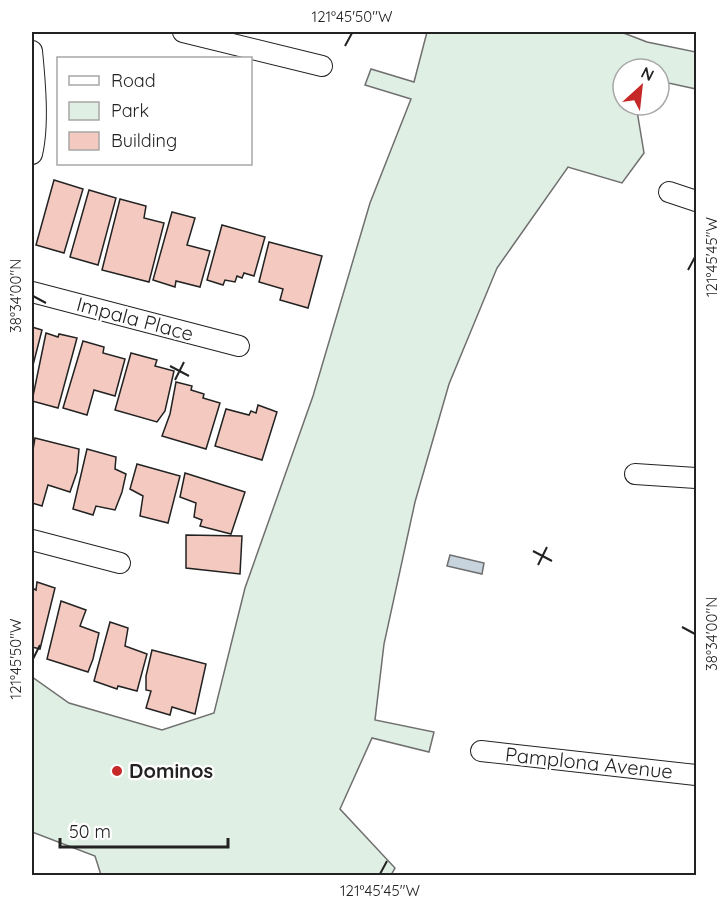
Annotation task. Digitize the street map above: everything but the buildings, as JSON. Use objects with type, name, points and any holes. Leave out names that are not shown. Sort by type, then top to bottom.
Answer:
[{"type":"street","points":[[183,32],[322,66]]},
{"type":"street","points":[[32,51],[35,113],[32,154]]},
{"type":"street","points":[[669,192],[696,201]]},
{"type":"street","name":"Impala Place","points":[[32,292],[239,346]]},
{"type":"street","points":[[635,474],[696,478]]},
{"type":"street","points":[[32,540],[120,563]]},
{"type":"street","name":"Pamplona Avenue","points":[[481,751],[696,775]]},
{"type":"green space","points":[[427,32],[621,32],[647,42],[696,52],[696,89],[671,84],[671,57],[611,57],[611,117],[638,117],[644,153],[622,183],[568,167],[497,268],[449,384],[415,502],[384,644],[375,720],[434,732],[429,752],[372,738],[340,809],[395,868],[391,875],[101,875],[95,856],[32,832],[32,677],[69,703],[162,730],[214,713],[245,588],[313,396],[370,203],[411,99],[365,85],[371,69],[414,82]]},
{"type":"shaded area","points":[[450,555],[484,563],[482,574],[447,566]]},
{"type":"place","name":"Dominos","points":[[117,771]]}]
